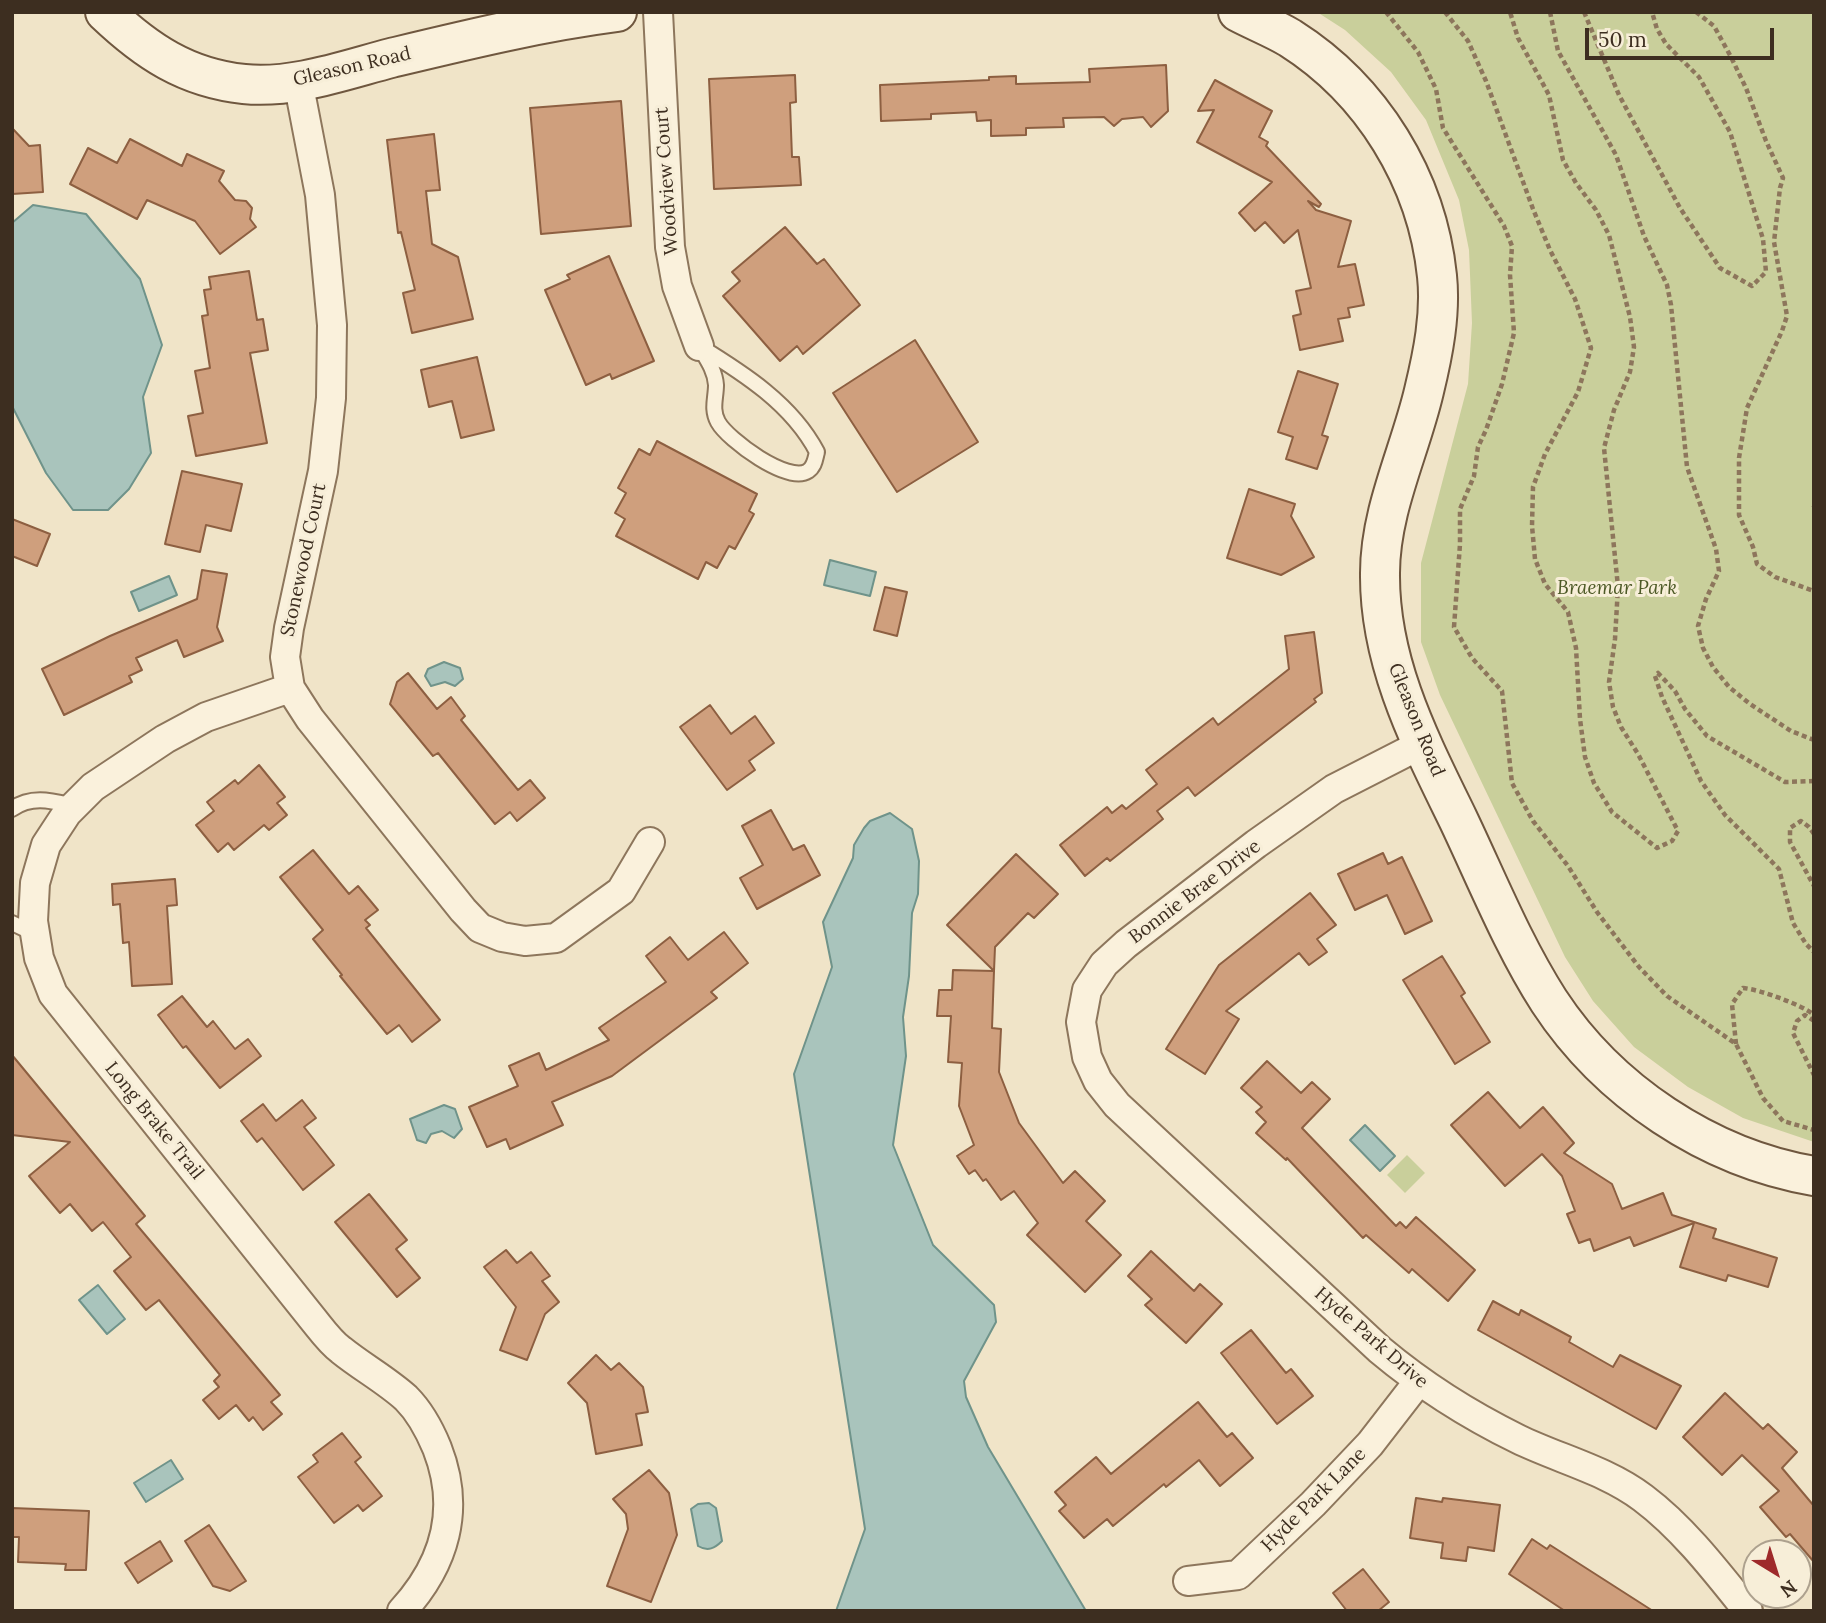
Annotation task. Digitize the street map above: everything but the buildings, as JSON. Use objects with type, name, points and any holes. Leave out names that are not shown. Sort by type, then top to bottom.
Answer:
[{"type":"street","name":"Gleason Road","points":[[105,12],[131,37],[166,61],[206,76],[246,84],[298,81],[474,25],[528,26],[617,12]]},
{"type":"street","name":"Woodview Court","points":[[658,12],[670,247],[677,286],[699,345]]},
{"type":"street","name":"Gleason Road","points":[[1238,12],[1289,38],[1335,72],[1377,117],[1406,166],[1427,222],[1437,278],[1436,336],[1424,393],[1385,522],[1380,572],[1383,623],[1392,666],[1422,744],[1520,947],[1549,1001],[1586,1049],[1633,1093],[1685,1129],[1740,1156],[1814,1176]]},
{"type":"street","name":"Stonewood Court","points":[[298,81],[321,208],[332,325],[331,398],[323,471],[285,657],[290,688],[310,719],[463,911],[480,928],[491,933],[525,942],[556,938],[621,891],[650,842]]},
{"type":"street","name":"Long Brake Trail","points":[[290,688],[206,717],[165,739],[93,787],[74,806],[46,845],[35,883],[33,920],[24,929],[53,994],[77,1024],[340,1350],[408,1400],[430,1433],[446,1471],[449,1512],[440,1552],[422,1589],[402,1611]]},
{"type":"street","name":"Bonnie Brae Drive","points":[[1117,1105],[1098,1081],[1087,1057],[1081,1021],[1087,990],[1104,964],[1256,844],[1334,789],[1422,744]]},
{"type":"street","name":"Hyde Park Drive","points":[[1117,1105],[1380,1350],[1418,1382],[1469,1414],[1519,1440],[1609,1478],[1642,1497],[1685,1536],[1748,1611]]},
{"type":"street","name":"Hyde Park Lane","points":[[1188,1581],[1238,1575],[1313,1504],[1370,1444],[1418,1382]]},
{"type":"lane","points":[[699,345],[732,366],[789,413],[817,452],[814,464],[807,472],[794,474],[758,458],[727,433],[717,421],[713,404],[716,385],[710,363],[699,345]]},
{"type":"lane","points":[[12,809],[23,801],[45,800],[74,806]]},
{"type":"path","points":[[1386,12],[1418,52],[1436,89],[1443,128],[1504,226],[1512,246],[1510,275],[1514,333],[1502,384],[1478,447],[1474,476],[1460,509],[1454,627],[1472,658],[1502,691],[1512,783],[1534,821],[1569,866],[1598,912],[1639,967],[1667,996],[1736,1044]]},
{"type":"path","points":[[1445,12],[1468,41],[1486,81],[1533,209],[1575,299],[1591,348],[1578,392],[1545,454],[1533,487],[1535,559],[1545,584],[1568,612],[1576,648],[1585,757],[1594,783],[1612,812],[1657,848],[1672,841],[1678,831],[1621,727],[1613,707],[1609,682],[1618,587],[1604,448],[1614,410],[1630,372],[1634,347],[1630,317],[1609,235],[1563,160],[1549,95],[1518,38],[1510,12]]},
{"type":"path","points":[[1550,12],[1558,51],[1616,155],[1644,236],[1667,285],[1687,467],[1716,549],[1719,571],[1706,599],[1698,626],[1703,648],[1713,667],[1729,687],[1791,731],[1814,740]]},
{"type":"path","points":[[1584,12],[1619,95],[1680,208],[1720,268],[1752,286],[1766,272],[1763,239],[1730,132],[1699,76],[1666,44],[1657,29],[1652,12]]},
{"type":"path","points":[[1696,12],[1714,26],[1731,57],[1783,178],[1774,242],[1787,316],[1747,408],[1739,458],[1739,515],[1753,547],[1757,564],[1775,577],[1814,591]]},
{"type":"path","points":[[1814,781],[1785,782],[1707,736],[1685,709],[1675,691],[1658,673],[1655,676],[1667,710],[1701,782],[1725,814],[1779,869],[1793,923],[1814,952]]},
{"type":"path","points":[[1814,834],[1810,827],[1801,821],[1790,828],[1790,842],[1814,886]]},
{"type":"path","points":[[1814,1015],[1807,1008],[1756,989],[1743,988],[1732,1004],[1736,1044],[1763,1098],[1783,1121],[1814,1130]]},
{"type":"path","points":[[1814,1021],[1805,1015],[1797,1021],[1793,1032],[1814,1075]]},
{"type":"green space","name":"Braemar Park","points":[[1317,12],[1814,12],[1814,1142],[1743,1118],[1688,1087],[1634,1047],[1593,1001],[1565,957],[1440,695],[1421,642],[1421,563],[1468,384],[1472,323],[1469,250],[1459,200],[1426,120],[1391,72],[1345,30]]},
{"type":"green space","points":[[1407,1155],[1425,1173],[1405,1193],[1387,1175]]},
{"type":"water","points":[[33,205],[86,214],[140,279],[162,345],[143,397],[151,453],[129,489],[108,510],[73,510],[46,473],[12,406],[12,223]]},
{"type":"water","points":[[830,560],[876,572],[870,596],[824,585]]},
{"type":"water","points":[[169,576],[177,595],[139,611],[131,592]]},
{"type":"water","points":[[444,662],[460,668],[463,679],[455,686],[445,682],[431,686],[425,676],[428,669]]},
{"type":"water","points":[[890,813],[912,829],[919,861],[918,894],[912,913],[909,976],[903,1017],[906,1056],[893,1145],[933,1245],[994,1305],[996,1322],[964,1381],[966,1397],[988,1447],[1086,1611],[836,1611],[865,1529],[794,1074],[832,967],[823,922],[853,858],[854,845],[864,828],[870,821]]},
{"type":"water","points":[[444,1105],[455,1109],[462,1129],[454,1138],[442,1131],[431,1134],[426,1143],[417,1140],[410,1119]]},
{"type":"water","points":[[1365,1125],[1395,1156],[1380,1171],[1350,1140]]},
{"type":"water","points":[[98,1285],[125,1319],[107,1334],[79,1300]]},
{"type":"water","points":[[171,1460],[183,1479],[146,1502],[134,1483]]},
{"type":"water","points":[[709,1503],[716,1508],[722,1541],[705,1549],[698,1546],[691,1509],[698,1504]]}]
